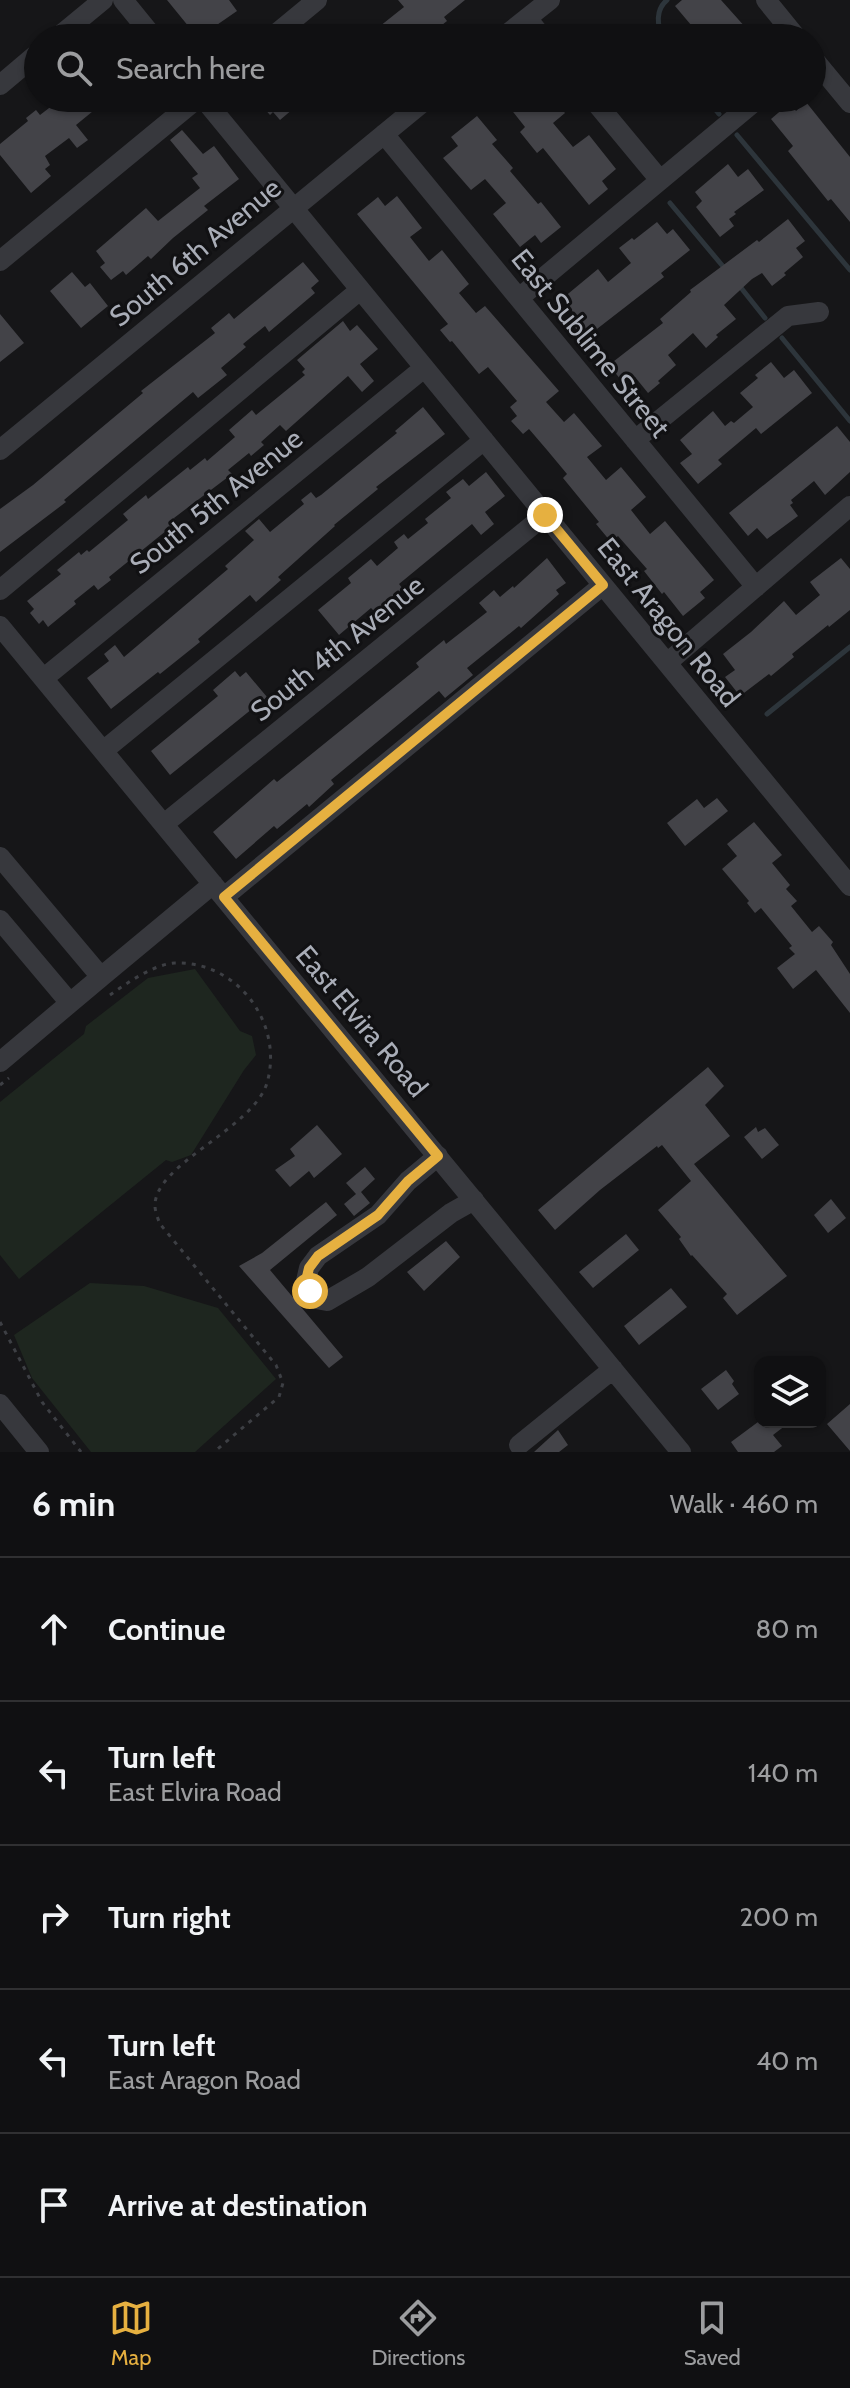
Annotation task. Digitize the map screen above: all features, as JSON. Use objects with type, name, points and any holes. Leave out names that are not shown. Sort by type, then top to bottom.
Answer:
[{"type":"street","points":[[74,24],[103,0]]},
{"type":"street","points":[[123,0],[143,24]]},
{"type":"street","points":[[288,24],[317,0]]},
{"type":"street","points":[[520,24],[550,0]]},
{"type":"street","points":[[766,0],[786,24]]},
{"type":"street","points":[[527,18],[532,24]]},
{"type":"street","points":[[0,85],[24,65]]},
{"type":"street","points":[[826,74],[850,103]]},
{"type":"street","points":[[0,261],[184,112]]},
{"type":"street","name":"East Aragon Road","points":[[213,112],[850,886]]},
{"type":"street","name":"South 6th Avenue","points":[[0,450],[411,112]]},
{"type":"street","points":[[604,112],[660,180]]},
{"type":"street","points":[[519,298],[742,112]]},
{"type":"street","name":"East Sublime Street","points":[[384,134],[756,587]]},
{"type":"street","points":[[0,590],[360,290]]},
{"type":"street","points":[[635,440],[788,316],[819,312]]},
{"type":"street","name":"South 5th Avenue","points":[[44,678],[424,368]]},
{"type":"street","points":[[103,751],[484,440]]},
{"type":"street","points":[[667,663],[850,506]]},
{"type":"street","name":"South 4th Avenue","points":[[164,824],[545,515]]},
{"type":"street","points":[[0,1062],[101,977],[218,890],[603,585]]},
{"type":"street","name":"East Elvira Road","points":[[0,626],[681,1452]]},
{"type":"street","points":[[0,857],[101,977]]},
{"type":"street","points":[[0,920],[70,1003]]},
{"type":"street","points":[[438,1156],[408,1181],[378,1215],[318,1256],[309,1268],[306,1281],[316,1299],[327,1301],[368,1277],[451,1213],[474,1200]]},
{"type":"street","points":[[519,1445],[613,1369]]},
{"type":"street","points":[[0,1404],[39,1452]]},
{"type":"path","points":[[135,978],[173,963],[207,967],[236,982],[254,1003],[266,1025],[271,1055],[266,1085],[255,1105],[159,1188],[155,1206],[160,1224],[276,1365],[283,1383],[279,1397],[214,1452]]},
{"type":"path","points":[[0,1322],[42,1402],[81,1452]]},
{"type":"shaded area","points":[[195,969],[240,1031],[252,1036],[256,1055],[191,1155],[172,1162],[166,1160],[19,1279],[0,1255],[0,1102],[84,1034],[86,1026],[148,978]]},
{"type":"shaded area","points":[[90,1283],[144,1286],[218,1308],[276,1379],[195,1452],[91,1452],[32,1378],[14,1335]]},
{"type":"building","points":[[167,0],[229,0],[237,11],[218,24],[187,24]]},
{"type":"building","points":[[398,0],[465,0],[444,17],[447,21],[443,24],[383,24],[404,7]]},
{"type":"building","points":[[682,0],[721,0],[742,24],[690,24],[675,6]]},
{"type":"building","points":[[34,112],[40,115],[44,112],[92,112],[76,125],[88,140],[77,148],[69,138],[45,156],[50,165],[45,169],[51,176],[31,193],[0,155],[0,144],[28,121],[26,118]]},
{"type":"building","points":[[273,112],[289,112],[280,120]]},
{"type":"building","points":[[513,112],[564,112],[553,123],[573,147],[589,135],[616,169],[602,181],[608,189],[589,205],[543,148],[537,153],[520,132],[525,127]]},
{"type":"building","points":[[779,112],[814,112],[850,157],[850,222],[831,199],[828,201],[788,151],[793,146],[771,119]]},
{"type":"building","points":[[477,116],[497,140],[492,144],[513,168],[510,171],[561,227],[541,243],[535,235],[520,247],[493,214],[506,203],[485,179],[471,190],[443,158],[458,146],[451,137]]},
{"type":"building","points":[[182,130],[203,154],[214,146],[239,179],[204,206],[208,210],[151,259],[148,256],[126,275],[123,271],[111,280],[100,267],[105,263],[96,251],[146,208],[158,221],[200,188],[192,178],[198,174],[170,140]]},
{"type":"building","points":[[728,164],[738,177],[748,169],[764,190],[734,212],[736,214],[729,219],[734,226],[720,237],[696,207],[702,201],[695,192]]},
{"type":"building","points":[[397,196],[422,228],[410,237],[429,261],[442,250],[469,284],[459,293],[476,313],[485,306],[559,391],[546,402],[564,422],[574,413],[602,446],[587,457],[606,480],[621,467],[646,497],[631,510],[650,534],[665,521],[714,580],[700,592],[705,598],[683,616],[664,592],[662,594],[644,571],[647,569],[618,536],[611,542],[596,524],[599,522],[563,478],[567,474],[529,429],[523,434],[511,421],[517,416],[510,407],[517,401],[488,367],[479,374],[450,342],[440,330],[448,324],[357,214],[378,197],[385,206]]},
{"type":"building","points":[[788,219],[805,241],[796,248],[803,257],[784,273],[786,275],[772,286],[762,273],[752,279],[724,305],[736,319],[706,348],[693,333],[668,355],[676,365],[648,393],[635,377],[625,385],[609,365],[663,323],[660,319],[690,290]]},
{"type":"building","points":[[657,222],[667,234],[673,229],[690,250],[661,273],[664,277],[584,339],[567,317],[573,312],[563,298],[598,269],[608,282],[631,263],[619,248]]},
{"type":"building","points":[[303,262],[319,281],[311,288],[315,293],[269,332],[265,326],[243,344],[246,347],[221,368],[227,375],[198,398],[193,392],[64,500],[66,502],[0,552],[0,509],[215,333],[211,328],[229,313],[234,319]]},
{"type":"building","points":[[72,272],[85,287],[90,283],[108,306],[81,328],[50,291]]},
{"type":"building","points":[[0,314],[24,343],[0,362]]},
{"type":"building","points":[[343,321],[350,331],[357,325],[378,349],[360,364],[374,381],[362,392],[348,376],[286,431],[280,425],[261,442],[264,445],[228,470],[232,474],[174,518],[177,522],[109,577],[111,580],[98,590],[94,585],[48,627],[43,620],[39,624],[30,613],[34,609],[27,601],[61,574],[57,570],[79,552],[81,555],[87,550],[89,552],[128,520],[123,514],[146,495],[148,499],[188,467],[190,470],[205,458],[207,461],[235,437],[229,430],[252,410],[256,415],[305,375],[302,372],[305,369],[297,360]]},
{"type":"building","points":[[771,362],[784,378],[794,370],[812,393],[761,434],[756,428],[718,460],[722,464],[698,484],[680,463],[692,454],[680,440],[713,411],[725,426],[731,421],[734,423],[753,407],[740,393]]},
{"type":"building","points":[[423,407],[445,434],[376,487],[378,489],[334,525],[256,602],[250,595],[198,639],[200,642],[111,709],[87,678],[109,661],[104,654],[115,645],[124,657],[228,569],[225,566],[254,540],[245,531],[259,519],[270,532],[304,504],[301,500],[311,492],[316,498],[321,495],[397,433],[395,431]]},
{"type":"building","points":[[837,426],[850,442],[850,472],[825,495],[814,481],[791,500],[793,503],[790,505],[798,516],[767,539],[757,528],[748,536],[729,513]]},
{"type":"building","points":[[486,472],[505,496],[485,512],[494,524],[481,535],[472,524],[399,584],[403,589],[375,612],[371,608],[339,635],[318,610],[351,583],[348,578],[371,559],[377,566],[398,548],[394,542],[404,534],[408,539],[428,523],[425,519],[451,498],[446,492],[463,479],[469,486]]},
{"type":"building","points":[[547,558],[566,583],[556,590],[559,594],[521,628],[519,626],[467,668],[473,675],[445,698],[439,691],[331,780],[334,784],[309,807],[307,804],[277,829],[274,826],[236,859],[213,832],[274,779],[277,782],[419,667],[416,663],[444,640],[446,644],[487,612],[479,603],[494,590],[500,597]]},
{"type":"building","points":[[841,558],[850,569],[850,610],[792,654],[794,657],[771,676],[769,674],[740,696],[725,677],[735,670],[723,654],[784,601],[796,615],[820,595],[810,582]]},
{"type":"building","points":[[235,671],[240,677],[246,672],[267,697],[170,775],[151,751],[218,696],[213,690]]},
{"type":"building","points":[[717,798],[728,811],[685,846],[667,823],[697,799],[704,808]]},
{"type":"building","points":[[754,822],[782,855],[772,863],[790,885],[786,889],[797,901],[791,906],[812,932],[819,926],[833,942],[831,945],[850,974],[850,1013],[816,970],[793,989],[777,968],[795,954],[789,948],[792,946],[761,908],[755,913],[747,903],[749,901],[722,869],[737,856],[727,844]]},
{"type":"building","points":[[708,1067],[724,1086],[705,1105],[730,1136],[694,1164],[787,1276],[737,1315],[723,1298],[727,1294],[691,1256],[679,1239],[681,1237],[658,1210],[691,1181],[662,1145],[600,1190],[555,1230],[538,1210]]},
{"type":"building","points":[[317,1125],[342,1154],[314,1178],[309,1171],[290,1187],[275,1170],[295,1156],[290,1149]]},
{"type":"building","points":[[756,1127],[758,1132],[765,1128],[779,1145],[762,1159],[744,1137]]},
{"type":"building","points":[[365,1167],[375,1179],[361,1192],[370,1203],[354,1216],[344,1204],[356,1194],[346,1183]]},
{"type":"building","points":[[831,1199],[846,1218],[828,1233],[814,1215]]},
{"type":"building","points":[[326,1202],[337,1215],[270,1270],[343,1357],[329,1368],[239,1266],[262,1253]]},
{"type":"building","points":[[626,1234],[639,1250],[593,1288],[579,1272]]},
{"type":"building","points":[[446,1241],[460,1257],[424,1291],[407,1272]]},
{"type":"building","points":[[671,1288],[687,1307],[639,1345],[624,1326]]},
{"type":"building","points":[[726,1370],[739,1394],[718,1410],[701,1389]]},
{"type":"building","points":[[850,1404],[850,1451],[827,1424]]},
{"type":"building","points":[[754,1425],[754,1428],[782,1428],[773,1435],[782,1446],[774,1452],[738,1452],[731,1442]]},
{"type":"building","points":[[558,1430],[568,1445],[559,1452],[534,1452]]},
{"type":"waterway","points":[[658,24],[659,13],[667,0]]},
{"type":"waterway","points":[[737,135],[850,270]]},
{"type":"waterway","points":[[670,203],[726,270]]},
{"type":"waterway","points":[[738,284],[765,318]]},
{"type":"waterway","points":[[782,338],[850,421]]},
{"type":"waterway","points":[[767,714],[850,647]]},
{"type":"route","points":[[310,1291],[306,1281],[309,1268],[318,1256],[378,1215],[408,1181],[438,1156],[224,897],[603,585],[545,515]]}]
